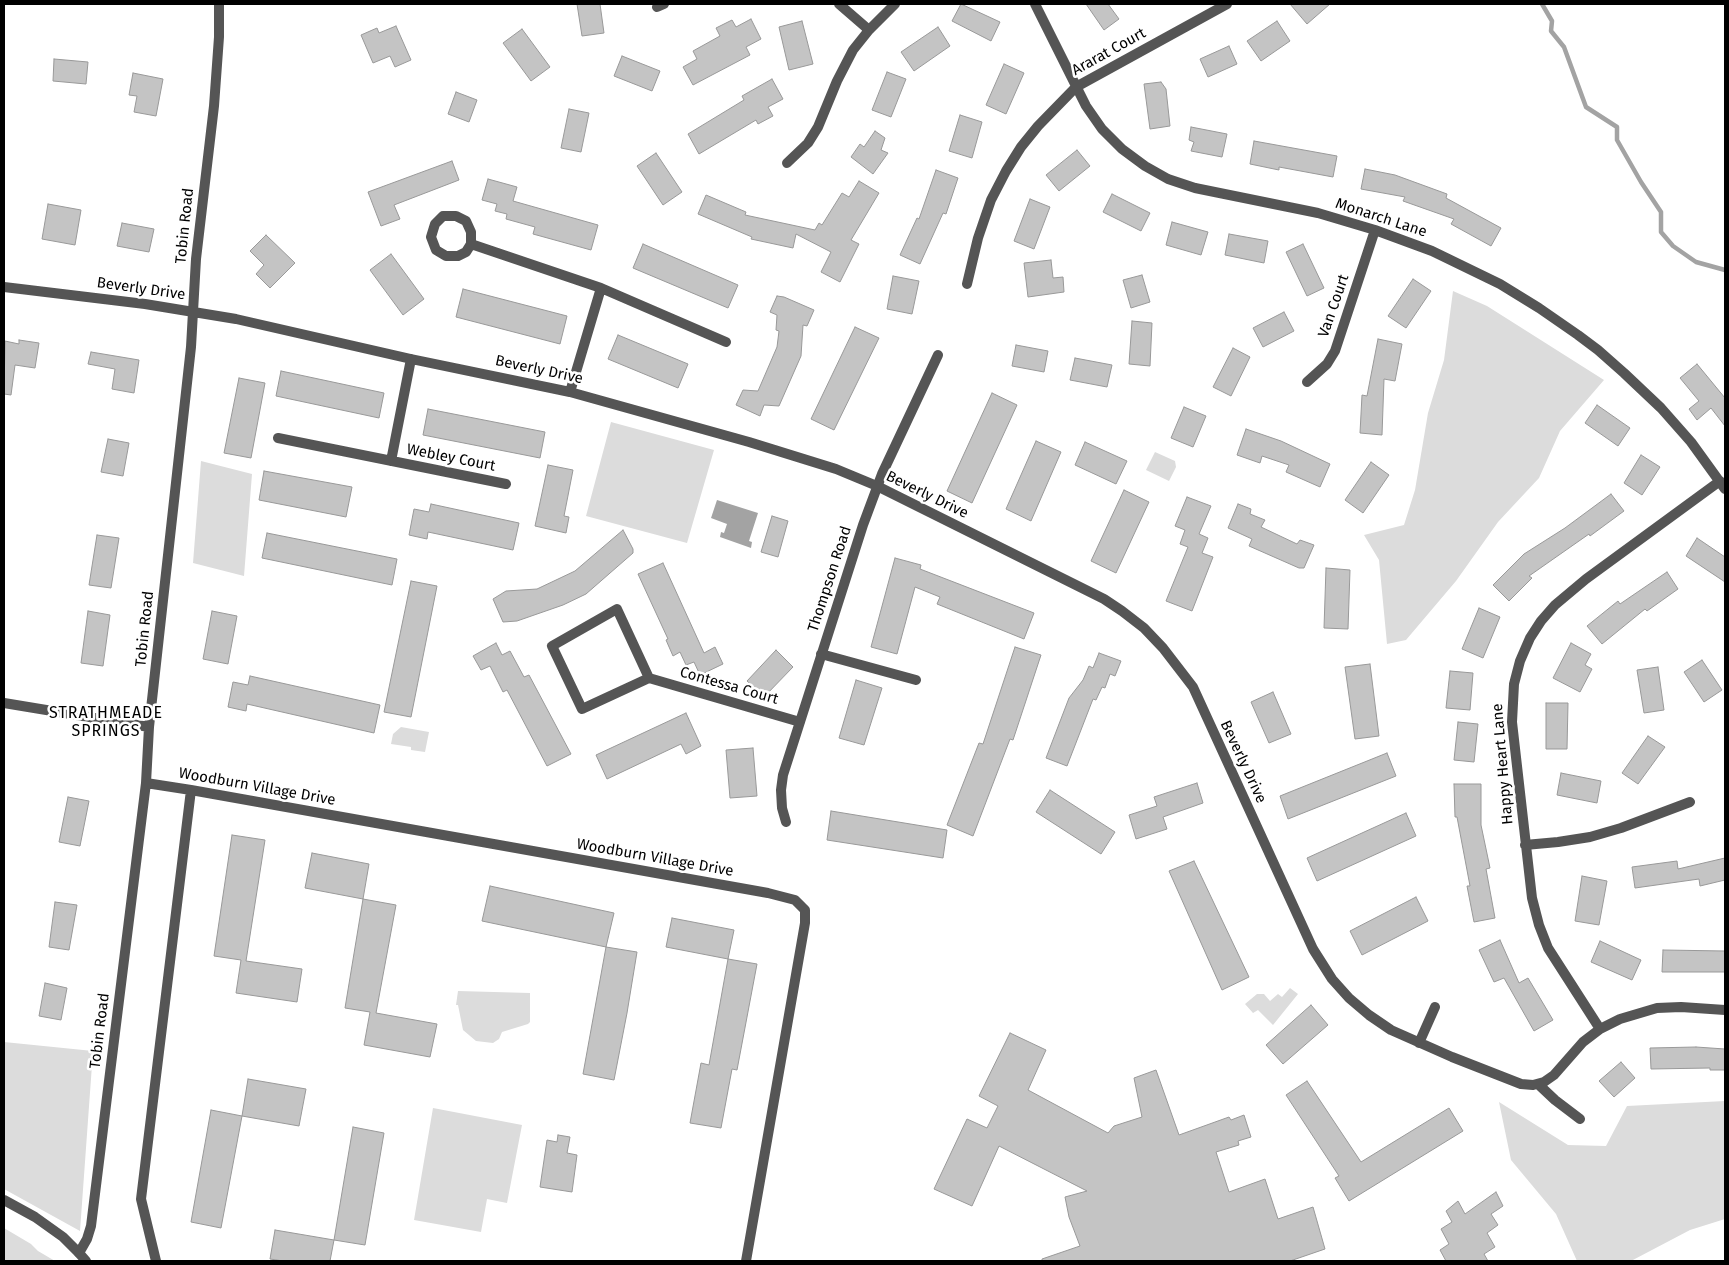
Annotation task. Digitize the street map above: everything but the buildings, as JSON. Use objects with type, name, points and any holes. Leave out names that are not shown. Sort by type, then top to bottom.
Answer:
[{"type":"street","name":"Tobin Road","points":[[82,1257],[91,1226],[146,783],[149,727],[191,347],[196,259],[214,106],[219,37],[219,4]]},
{"type":"street","points":[[839,4],[869,30]]},
{"type":"street","points":[[787,163],[808,143],[818,127],[847,61],[869,30],[895,4]]},
{"type":"street","name":"Monarch Lane","points":[[1035,4],[1086,106],[1102,129],[1122,149],[1145,166],[1168,179],[1195,188],[1318,213],[1375,230],[1432,251],[1478,272],[1539,308],[1598,350],[1661,408],[1691,442],[1722,485]]},
{"type":"street","name":"Ararat Court","points":[[967,284],[978,238],[988,210],[1006,171],[1038,126],[1076,87],[1227,4]]},
{"type":"street","points":[[443,216],[456,216],[466,221],[471,232],[471,244],[466,252],[458,256],[446,256],[436,250],[431,237],[435,224],[443,216]]},
{"type":"street","name":"Van Court","points":[[1307,382],[1327,364],[1335,351],[1375,230]]},
{"type":"street","points":[[471,244],[601,288],[726,342]]},
{"type":"street","name":"Beverly Drive","points":[[4,287],[145,304],[236,319],[411,359],[570,392],[758,445],[836,469],[877,486],[1104,600],[1144,628],[1163,648],[1193,687],[1313,950],[1332,979],[1349,998],[1369,1016],[1419,1044],[1521,1084],[1538,1084]]},
{"type":"street","points":[[570,392],[601,288]]},
{"type":"street","name":"Thompson Road","points":[[786,822],[782,808],[781,790],[783,775],[863,525],[877,486],[938,355]]},
{"type":"street","name":"Webley Court","points":[[391,461],[411,359]]},
{"type":"street","name":"Webley Court","points":[[278,438],[506,484]]},
{"type":"street","name":"Happy Heart Lane","points":[[1600,1029],[1556,961],[1539,925],[1532,898],[1512,707],[1516,676],[1530,638],[1555,604],[1586,579],[1722,485]]},
{"type":"street","points":[[617,609],[649,678],[582,709],[552,646],[617,609]]},
{"type":"street","points":[[822,654],[916,680]]},
{"type":"street","name":"Contessa Court","points":[[649,678],[800,722]]},
{"type":"street","points":[[4,703],[149,727]]},
{"type":"street","name":"Woodburn Village Drive","points":[[146,783],[750,890],[795,900],[804,910],[805,923],[746,1261]]},
{"type":"street","points":[[156,1261],[140,1199],[191,790]]},
{"type":"street","points":[[1525,844],[1558,842],[1590,837],[1621,828],[1690,802]]},
{"type":"street","points":[[1419,1044],[1435,1007]]},
{"type":"street","points":[[1580,1119],[1538,1084],[1554,1075],[1583,1042],[1600,1029],[1620,1019],[1657,1008],[1681,1007],[1725,1010]]},
{"type":"street","points":[[4,1200],[35,1217],[63,1237],[82,1257]]},
{"type":"shaded area","points":[[1453,291],[1487,306],[1604,380],[1560,431],[1539,478],[1498,522],[1456,581],[1406,640],[1387,644],[1379,560],[1364,535],[1404,525],[1415,490],[1428,413],[1444,360]]},
{"type":"shaded area","points":[[611,422],[714,450],[687,543],[586,516]]},
{"type":"shaded area","points":[[1155,452],[1175,461],[1176,467],[1169,481],[1146,470]]},
{"type":"shaded area","points":[[201,461],[252,474],[244,576],[193,563]]},
{"type":"shaded area","points":[[717,500],[758,513],[749,541],[752,542],[751,548],[720,537],[721,532],[724,533],[727,524],[711,518]]},
{"type":"shaded area","points":[[401,727],[429,732],[425,752],[411,750],[411,747],[391,744],[393,734]]},
{"type":"shaded area","points":[[1290,988],[1298,994],[1273,1025],[1258,1010],[1253,1013],[1245,1004],[1257,994],[1264,994],[1270,1001],[1278,994],[1282,997]]},
{"type":"shaded area","points":[[458,991],[530,993],[530,1022],[502,1032],[499,1039],[493,1043],[476,1041],[463,1030],[458,1005],[456,1005]]},
{"type":"shaded area","points":[[4,1042],[93,1051],[80,1231],[4,1189]]},
{"type":"shaded area","points":[[1725,1101],[1725,1219],[1690,1230],[1631,1261],[1577,1261],[1556,1214],[1511,1160],[1499,1102],[1568,1145],[1606,1146],[1627,1106]]},
{"type":"shaded area","points":[[433,1108],[522,1125],[507,1203],[487,1199],[481,1232],[414,1220]]},
{"type":"shaded area","points":[[4,1228],[31,1244],[38,1251],[55,1261],[4,1261]]},
{"type":"waterway","points":[[1542,4],[1552,21],[1551,31],[1564,47],[1586,107],[1617,127],[1617,140],[1661,212],[1661,232],[1673,246],[1696,262],[1725,270]]},
{"type":"district","name":"STRATHMEADE SPRINGS","points":[[106,723]]}]
